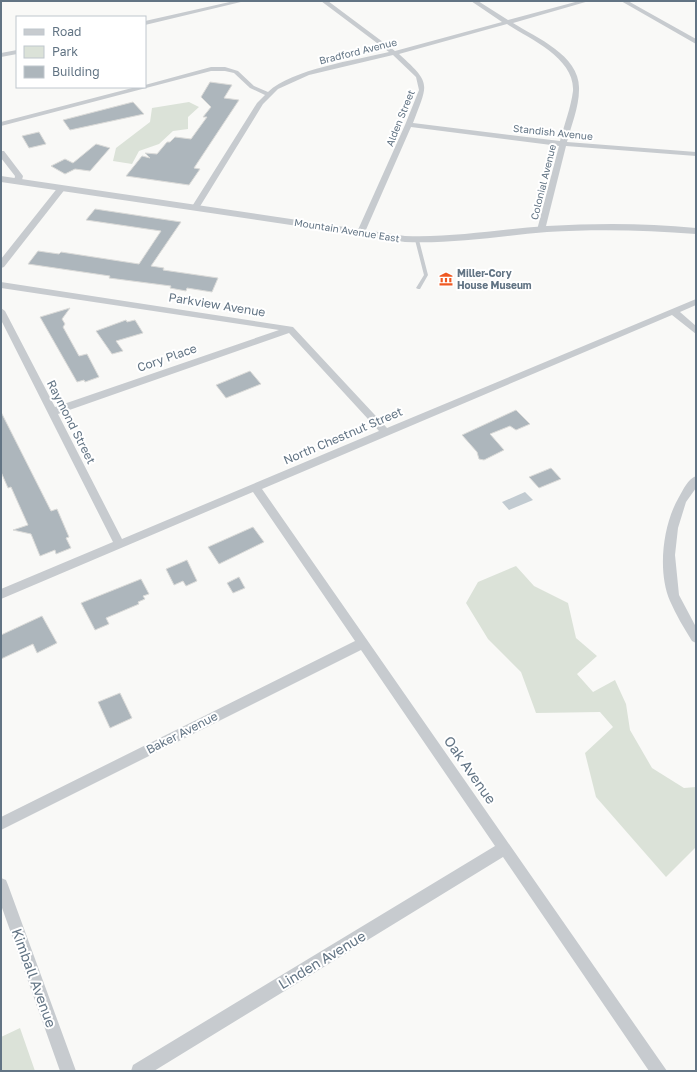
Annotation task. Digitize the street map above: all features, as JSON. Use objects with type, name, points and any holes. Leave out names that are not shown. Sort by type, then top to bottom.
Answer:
[{"type":"street","points":[[146,23],[242,1]]},
{"type":"street","name":"Alden Street","points":[[324,1],[394,53],[414,71],[422,90],[409,126],[360,232]]},
{"type":"street","name":"Colonial Avenue","points":[[474,1],[557,54],[573,72],[577,85],[542,230]]},
{"type":"street","name":"Bradford Avenue","points":[[195,208],[260,103],[268,94],[282,84],[303,75],[394,53],[586,1]]},
{"type":"street","points":[[624,1],[696,42]]},
{"type":"street","points":[[1,56],[16,52]]},
{"type":"street","points":[[146,86],[211,70],[225,69],[236,72],[252,87],[268,94]]},
{"type":"street","points":[[1,124],[140,88]]},
{"type":"street","name":"Standish Avenue","points":[[409,126],[563,144],[696,154]]},
{"type":"street","points":[[1,153],[19,176],[18,182]]},
{"type":"street","name":"Mountain Avenue East","points":[[1,179],[417,240],[457,240],[542,230],[587,228],[654,228],[696,231]]},
{"type":"street","points":[[1,265],[62,188]]},
{"type":"street","name":"Parkview Avenue","points":[[1,285],[290,330]]},
{"type":"street","name":"North Chestnut Street","points":[[1,594],[696,302]]},
{"type":"street","name":"Raymond Street","points":[[1,310],[119,544]]},
{"type":"street","points":[[673,312],[696,331]]},
{"type":"street","points":[[290,330],[385,432]]},
{"type":"street","name":"Cory Place","points":[[52,412],[290,330]]},
{"type":"street","points":[[696,480],[687,491],[677,512],[670,539],[669,567],[674,598],[696,638]]},
{"type":"street","name":"Oak Avenue","points":[[255,487],[659,1071]]},
{"type":"street","name":"Baker Avenue","points":[[1,824],[363,643]]},
{"type":"street","name":"Linden Avenue","points":[[139,1071],[505,848]]},
{"type":"street","name":"Kimball Avenue","points":[[1,885],[68,1071]]},
{"type":"lane","points":[[417,240],[426,275],[418,288]]},
{"type":"green space","points":[[189,102],[199,107],[188,117],[188,129],[173,131],[159,144],[139,151],[132,164],[113,161],[116,148],[150,122],[152,108]]},
{"type":"green space","points":[[516,566],[534,586],[568,603],[576,638],[597,656],[577,674],[593,692],[615,680],[626,704],[630,730],[652,768],[684,788],[696,787],[696,847],[666,877],[596,797],[585,753],[613,727],[600,712],[536,713],[521,672],[488,639],[466,603],[478,582]]},
{"type":"green space","points":[[20,1028],[35,1071],[1,1071],[1,1037]]},
{"type":"shaded area","points":[[525,492],[533,500],[509,510],[502,502]]},
{"type":"building","points":[[210,82],[232,85],[224,98],[239,100],[194,168],[200,169],[189,185],[126,176],[142,156],[150,158],[145,153],[157,154],[167,142],[170,142],[175,137],[191,139],[207,117],[203,117],[211,107],[201,97]]},
{"type":"building","points":[[133,102],[144,114],[70,130],[63,120]]},
{"type":"building","points":[[39,132],[46,144],[29,148],[22,136]]},
{"type":"building","points":[[96,144],[110,148],[90,171],[75,169],[65,174],[51,166],[65,159],[73,163]]},
{"type":"building","points":[[95,209],[181,222],[151,266],[164,268],[163,270],[218,278],[212,292],[187,288],[186,291],[170,288],[171,286],[109,278],[110,276],[28,264],[38,251],[59,254],[61,252],[139,264],[161,231],[86,220]]},
{"type":"building","points":[[70,308],[62,319],[65,324],[63,327],[79,356],[87,354],[99,377],[85,382],[84,380],[77,382],[40,317]]},
{"type":"building","points":[[126,320],[127,322],[135,320],[143,333],[116,341],[123,351],[112,354],[96,331]]},
{"type":"building","points":[[250,371],[261,384],[226,398],[216,385]]},
{"type":"building","points":[[516,410],[530,424],[516,430],[510,426],[490,434],[504,450],[484,460],[479,459],[477,452],[462,435]]},
{"type":"building","points":[[1,412],[51,511],[57,509],[69,537],[66,538],[71,548],[56,554],[55,550],[40,556],[31,534],[13,530],[28,525],[11,487],[8,488],[1,472]]},
{"type":"building","points":[[551,468],[561,479],[539,488],[529,477]]},
{"type":"building","points":[[253,527],[264,542],[219,564],[208,547]]},
{"type":"building","points":[[187,560],[197,581],[186,586],[183,581],[174,585],[166,569]]},
{"type":"building","points":[[239,577],[245,588],[233,593],[227,583]]},
{"type":"building","points":[[141,579],[149,594],[143,596],[145,599],[138,602],[139,604],[106,618],[109,624],[95,630],[81,603]]},
{"type":"building","points":[[42,616],[57,643],[37,653],[33,644],[1,659],[1,635]]},
{"type":"building","points":[[120,693],[132,718],[110,728],[98,702]]},
{"type":"place","name":"Miller-Cory House Museum","points":[[446,279]]}]
